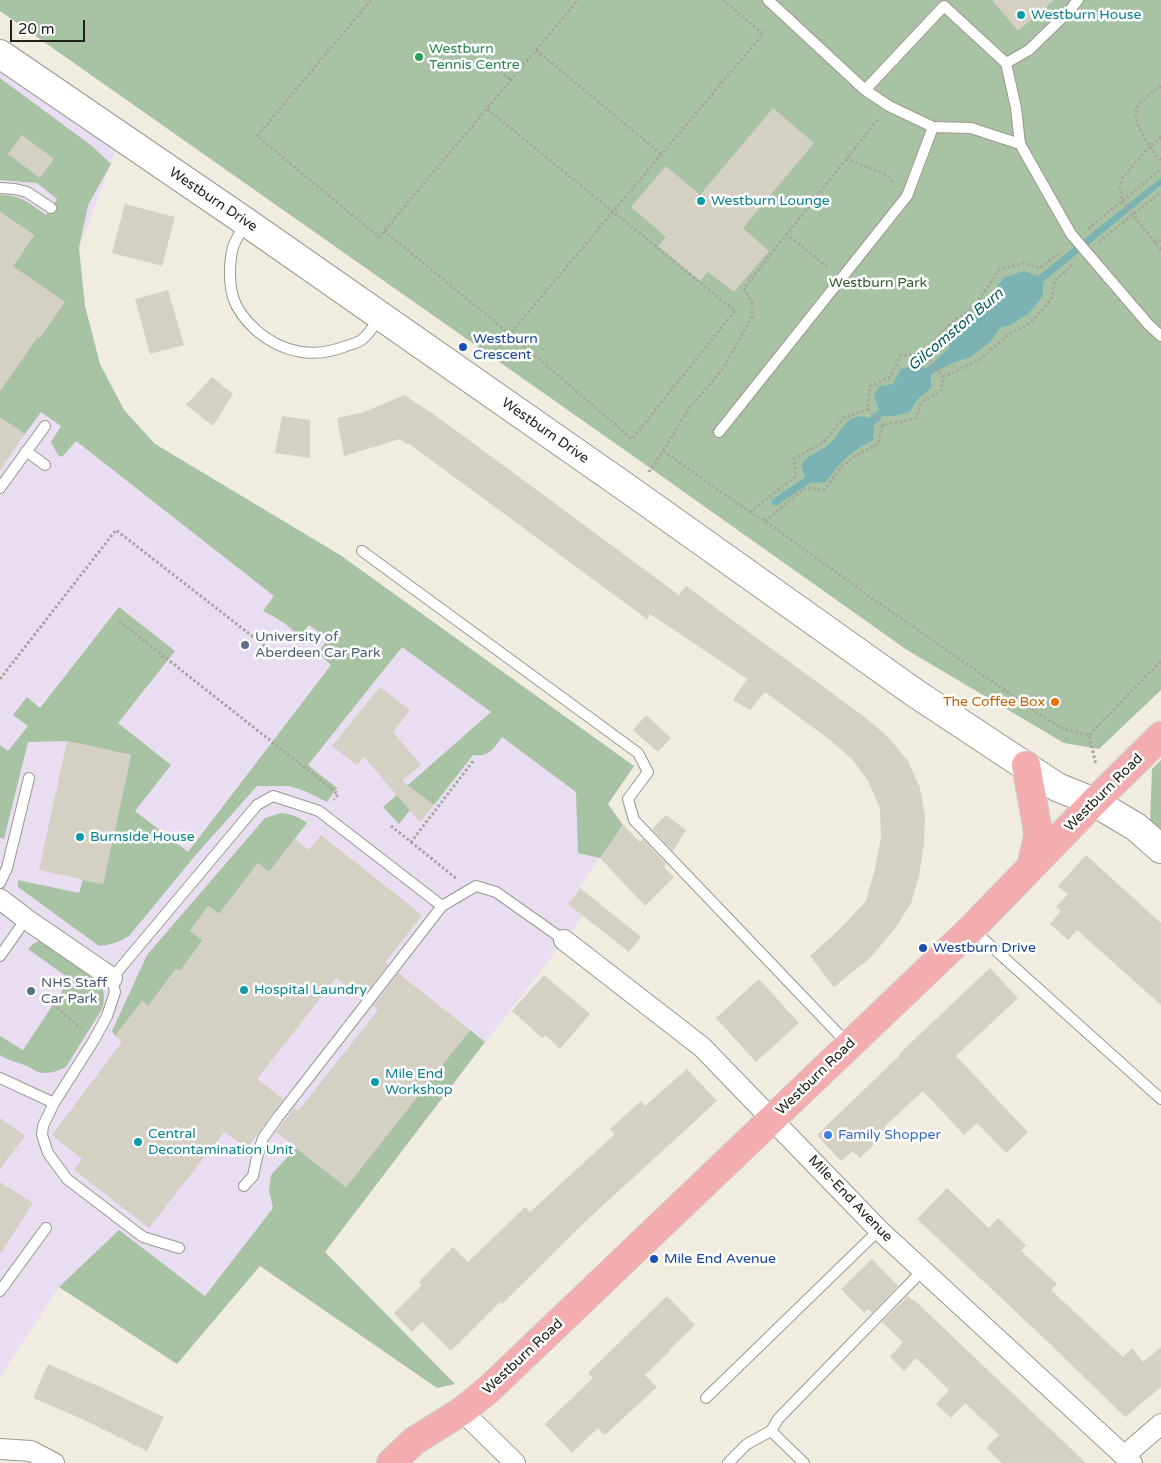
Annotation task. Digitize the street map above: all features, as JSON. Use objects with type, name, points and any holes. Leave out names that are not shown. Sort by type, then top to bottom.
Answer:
[{"type":"main road","name":"Westburn Road","points":[[411,1463],[462,1411],[488,1390],[971,929],[1031,867],[1084,798],[1161,736]]},
{"type":"main road","points":[[1026,766],[1038,836],[1031,867]]},
{"type":"main road","name":"Westburn Road","points":[[391,1463],[414,1441],[462,1411]]},
{"type":"street","name":"Westburn Drive","points":[[0,54],[246,222],[634,493],[915,693],[1058,787],[1084,798],[1136,826],[1161,849]]},
{"type":"street","points":[[0,899],[112,978]]},
{"type":"street","name":"Mile-End Avenue","points":[[564,940],[702,1047],[879,1230],[1128,1459]]},
{"type":"street","points":[[462,1411],[515,1463]]},
{"type":"street","points":[[1128,1459],[1161,1424]]},
{"type":"street","points":[[0,1449],[30,1452],[54,1463]]},
{"type":"lane","points":[[768,0],[865,90],[889,106],[933,127],[971,128],[1020,144]]},
{"type":"lane","points":[[1006,63],[1029,50],[1078,0]]},
{"type":"lane","points":[[865,90],[945,3],[1006,63],[1016,108],[1020,144],[1067,227],[1148,324],[1161,336]]},
{"type":"lane","points":[[719,432],[907,196],[933,127]]},
{"type":"lane","points":[[0,188],[28,192],[51,208]]},
{"type":"lane","points":[[246,222],[233,247],[231,284],[233,296],[238,310],[250,324],[269,340],[289,350],[308,353],[328,353],[361,341],[381,317]]},
{"type":"lane","points":[[0,488],[45,426]]},
{"type":"lane","points":[[26,451],[45,465]]},
{"type":"lane","points":[[362,551],[638,753],[648,772],[628,799],[634,820],[849,1046]]},
{"type":"lane","points":[[0,883],[7,868],[29,778]]},
{"type":"lane","points":[[179,1248],[143,1237],[67,1179],[48,1153],[42,1135],[43,1126],[54,1103],[107,1016],[115,992],[112,978],[257,805],[273,796],[319,811],[442,906]]},
{"type":"lane","points":[[244,1186],[253,1176],[264,1138],[278,1117],[442,906],[476,886],[496,892],[564,940]]},
{"type":"lane","points":[[0,956],[26,919]]},
{"type":"lane","points":[[971,929],[1161,1100]]},
{"type":"lane","points":[[0,1078],[54,1103]]},
{"type":"lane","points":[[0,1291],[46,1228]]},
{"type":"lane","points":[[706,1398],[879,1230]]},
{"type":"lane","points":[[728,1463],[747,1444],[771,1431],[778,1419],[922,1271]]},
{"type":"lane","points":[[771,1431],[804,1463]]},
{"type":"path","points":[[371,0],[256,136],[379,237],[578,0]]},
{"type":"path","points":[[475,383],[498,348],[763,34],[723,0]]},
{"type":"path","points":[[536,50],[661,154]]},
{"type":"path","points":[[496,68],[511,80]]},
{"type":"path","points":[[1161,86],[1138,105],[1135,117],[1149,147],[1161,161]]},
{"type":"path","points":[[634,493],[690,407],[722,370],[752,317],[752,302],[744,288],[889,106]]},
{"type":"path","points":[[384,231],[510,334],[632,439],[735,311],[612,213],[487,109]]},
{"type":"path","points":[[1161,137],[1149,147],[1124,177],[1120,187],[1122,201],[1161,250]]},
{"type":"path","points":[[846,159],[887,175],[907,196]]},
{"type":"path","points":[[926,356],[943,330],[975,306],[1000,270],[1024,263],[1040,268],[1161,169]]},
{"type":"path","points":[[943,377],[979,360],[1010,334],[1030,323],[1051,300],[1055,280],[1086,252],[1161,192]]},
{"type":"path","points":[[786,234],[842,278]]},
{"type":"path","points":[[1155,244],[1161,240]]},
{"type":"path","points":[[901,355],[926,356],[943,377],[941,391],[922,402],[915,419],[884,425],[868,409],[870,386],[890,377],[901,355]]},
{"type":"path","points":[[750,512],[796,476],[794,459],[824,442],[843,418],[868,409]]},
{"type":"path","points":[[765,521],[805,488],[824,490],[842,466],[858,454],[878,444],[884,425]]},
{"type":"path","points":[[663,451],[1039,714],[1063,729],[1089,735]]},
{"type":"path","points":[[0,679],[116,530],[279,657]]},
{"type":"path","points":[[119,621],[338,794],[322,814]]},
{"type":"path","points":[[1089,735],[1161,661]]},
{"type":"path","points":[[1084,798],[1096,765],[1089,735]]},
{"type":"path","points":[[470,889],[454,877],[391,826],[411,842],[474,760]]},
{"type":"path","points":[[53,1004],[94,1040]]},
{"type":"shaded area","points":[[0,54],[120,136],[79,248],[85,306],[100,364],[124,410],[155,444],[340,555],[634,766],[608,804],[623,825],[568,903],[583,916],[324,1252],[273,1208],[205,1296],[119,1231],[59,1287],[0,1377]]},
{"type":"green space","name":"Westburn Park","points":[[0,0],[1161,0],[1161,690],[1099,749],[1064,743],[907,650],[0,11]]},
{"type":"green space","points":[[0,78],[92,146],[111,164],[88,205],[79,248],[85,306],[100,364],[124,410],[155,444],[340,555],[634,766],[608,804],[623,825],[600,858],[578,853],[576,792],[502,737],[487,753],[473,755],[434,805],[421,796],[399,824],[383,807],[491,712],[402,647],[308,765],[337,788],[327,802],[305,791],[289,786],[257,786],[194,857],[129,936],[115,943],[99,946],[18,887],[18,880],[79,893],[83,880],[103,884],[131,755],[67,741],[28,742],[4,839],[0,838],[0,745],[8,751],[28,726],[13,715],[27,697],[40,708],[119,607],[175,651],[118,723],[171,765],[135,811],[188,852],[331,665],[318,653],[328,639],[309,625],[299,638],[278,619],[263,611],[274,596],[76,441],[62,457],[58,455],[51,442],[61,426],[41,412],[25,434],[8,423],[0,422],[0,391],[38,336],[40,338],[13,266],[34,235],[0,212],[0,195],[20,198],[46,215],[57,199],[37,183],[0,180]]},
{"type":"green space","points":[[1161,760],[1161,832],[1150,823],[1152,769]]},
{"type":"green space","points":[[281,813],[295,816],[307,823],[269,872],[258,863],[219,914],[208,906],[190,931],[203,940],[180,971],[176,969],[148,1006],[142,1001],[115,1036],[112,1031],[147,955],[265,818]]},
{"type":"green space","points":[[41,940],[96,976],[101,984],[104,996],[102,1009],[66,1067],[49,1073],[42,1073],[0,1055],[0,1036],[23,1050],[70,979],[28,949],[34,943]]},
{"type":"green space","points":[[470,1030],[485,1042],[325,1252],[455,1384],[437,1388],[260,1266],[177,1364],[59,1287],[119,1230],[205,1296],[273,1208],[269,1191],[271,1175],[296,1148],[346,1187]]},
{"type":"water","points":[[1161,178],[1161,185],[1043,282],[1043,296],[1029,313],[1010,325],[1000,328],[990,342],[970,357],[931,374],[931,388],[917,400],[910,412],[894,416],[883,416],[874,425],[873,440],[847,457],[826,482],[810,483],[776,506],[772,504],[772,500],[805,477],[801,465],[804,461],[832,441],[849,420],[861,416],[869,418],[879,410],[874,395],[880,386],[893,384],[901,369],[916,365],[926,368],[949,359],[949,336],[960,323],[986,309],[990,298],[1003,278],[1024,271],[1038,276]]},
{"type":"building","name":"Westburn House","points":[[992,0],[1054,0],[1018,31]]},
{"type":"building","name":"Westburn Lounge","points":[[773,108],[814,143],[743,228],[769,251],[734,292],[708,272],[700,281],[658,246],[666,237],[631,207],[666,166],[700,195]]},
{"type":"building","points":[[22,135],[54,159],[40,178],[8,154]]},
{"type":"building","points":[[125,204],[175,217],[162,266],[112,253]]},
{"type":"building","points":[[0,212],[34,235],[13,266],[65,302],[40,338],[38,336],[0,391]]},
{"type":"building","points":[[168,290],[184,345],[150,354],[135,299]]},
{"type":"building","points":[[212,377],[233,394],[213,426],[186,405]]},
{"type":"building","points":[[404,395],[435,415],[679,595],[686,586],[866,718],[888,737],[908,761],[920,788],[925,815],[924,844],[919,876],[911,903],[896,927],[870,958],[834,987],[810,956],[841,928],[866,901],[881,837],[880,808],[868,781],[852,759],[830,740],[765,692],[750,710],[733,700],[747,679],[650,614],[647,619],[408,443],[400,439],[344,456],[337,418],[364,412]]},
{"type":"building","points":[[282,416],[310,420],[310,458],[275,453]]},
{"type":"building","points":[[0,417],[25,434],[0,470]]},
{"type":"building","points":[[380,687],[410,710],[393,732],[421,765],[402,781],[434,805],[420,822],[364,757],[357,765],[332,746]]},
{"type":"building","points":[[646,715],[671,738],[658,752],[633,730]]},
{"type":"building","name":"Burnside House","points":[[67,741],[131,755],[103,884],[39,870]]},
{"type":"building","points":[[666,815],[686,830],[673,851],[652,829]]},
{"type":"building","points":[[623,825],[640,842],[643,839],[666,864],[664,867],[674,877],[645,906],[600,858]]},
{"type":"building","name":"Hospital Laundry","points":[[321,835],[422,915],[385,963],[388,965],[362,998],[336,978],[257,1079],[283,1099],[256,1136],[247,1148],[224,1132],[149,1228],[74,1170],[82,1159],[52,1135],[122,1042],[115,1036],[142,1001],[148,1006],[177,969],[180,971],[203,941],[190,931],[208,906],[219,914],[258,863],[269,872],[295,839],[309,850]]},
{"type":"building","points":[[1086,855],[1161,923],[1161,1005],[1077,930],[1068,940],[1050,924],[1061,911],[1056,907],[1068,894],[1058,886]]},
{"type":"building","points":[[580,888],[641,937],[629,952],[568,904]]},
{"type":"building","points":[[990,968],[1018,998],[956,1056],[1028,1132],[1006,1153],[977,1123],[964,1135],[923,1091],[884,1127],[888,1131],[860,1158],[853,1151],[841,1161],[817,1135]]},
{"type":"building","name":"Mile End Workshop","points":[[398,973],[470,1030],[346,1187],[276,1132],[294,1108],[298,1111],[378,1010],[373,1006]]},
{"type":"building","points":[[544,975],[590,1014],[560,1049],[545,1035],[542,1038],[512,1011]]},
{"type":"building","points":[[759,979],[799,1023],[756,1062],[716,1018]]},
{"type":"building","points":[[687,1069],[717,1101],[588,1219],[502,1304],[500,1302],[451,1351],[422,1322],[412,1332],[394,1313],[422,1285],[419,1282],[453,1247],[468,1262],[525,1207],[530,1212],[615,1134],[610,1129],[641,1101],[645,1106]]},
{"type":"building","points":[[0,1118],[25,1136],[0,1169]]},
{"type":"building","points":[[0,1182],[33,1203],[0,1254]]},
{"type":"building","points":[[947,1188],[989,1228],[998,1218],[1026,1245],[1021,1251],[1057,1284],[1051,1290],[1123,1357],[1132,1348],[1143,1362],[1161,1347],[1161,1387],[1125,1417],[917,1219]]},
{"type":"building","points":[[872,1259],[898,1286],[872,1313],[868,1309],[864,1313],[841,1289]]},
{"type":"building","points":[[667,1296],[695,1325],[645,1375],[657,1387],[605,1435],[598,1428],[572,1453],[545,1424],[593,1378],[588,1373]]},
{"type":"building","points":[[908,1296],[1086,1463],[1002,1463],[986,1448],[999,1435],[965,1403],[951,1418],[936,1404],[949,1390],[916,1358],[904,1371],[890,1357],[903,1342],[882,1322]]},
{"type":"building","points":[[48,1364],[164,1417],[147,1451],[82,1419],[33,1398]]},
{"type":"waterway","name":"Gilcomston Burn","points":[[932,369],[955,348]]},
{"type":"place","name":"Westburn House","points":[[1021,15]]},
{"type":"place","name":"Westburn Tennis Centre","points":[[419,57]]},
{"type":"place","name":"Westburn Lounge","points":[[701,201]]},
{"type":"place","name":"Westburn Crescent","points":[[463,347]]},
{"type":"place","name":"University of Aberdeen Car Park","points":[[245,645]]},
{"type":"place","name":"The Coffee Box","points":[[1055,702]]},
{"type":"place","name":"Burnside House","points":[[80,837]]},
{"type":"place","name":"Westburn Drive","points":[[923,948]]},
{"type":"place","name":"Hospital Laundry","points":[[244,990]]},
{"type":"place","name":"NHS Staff Car Park","points":[[31,991]]},
{"type":"place","name":"Mile End Workshop","points":[[375,1082]]},
{"type":"place","name":"Family Shopper","points":[[828,1135]]},
{"type":"place","name":"Central Decontamination Unit","points":[[138,1142]]},
{"type":"place","name":"Mile End Avenue","points":[[654,1259]]}]
